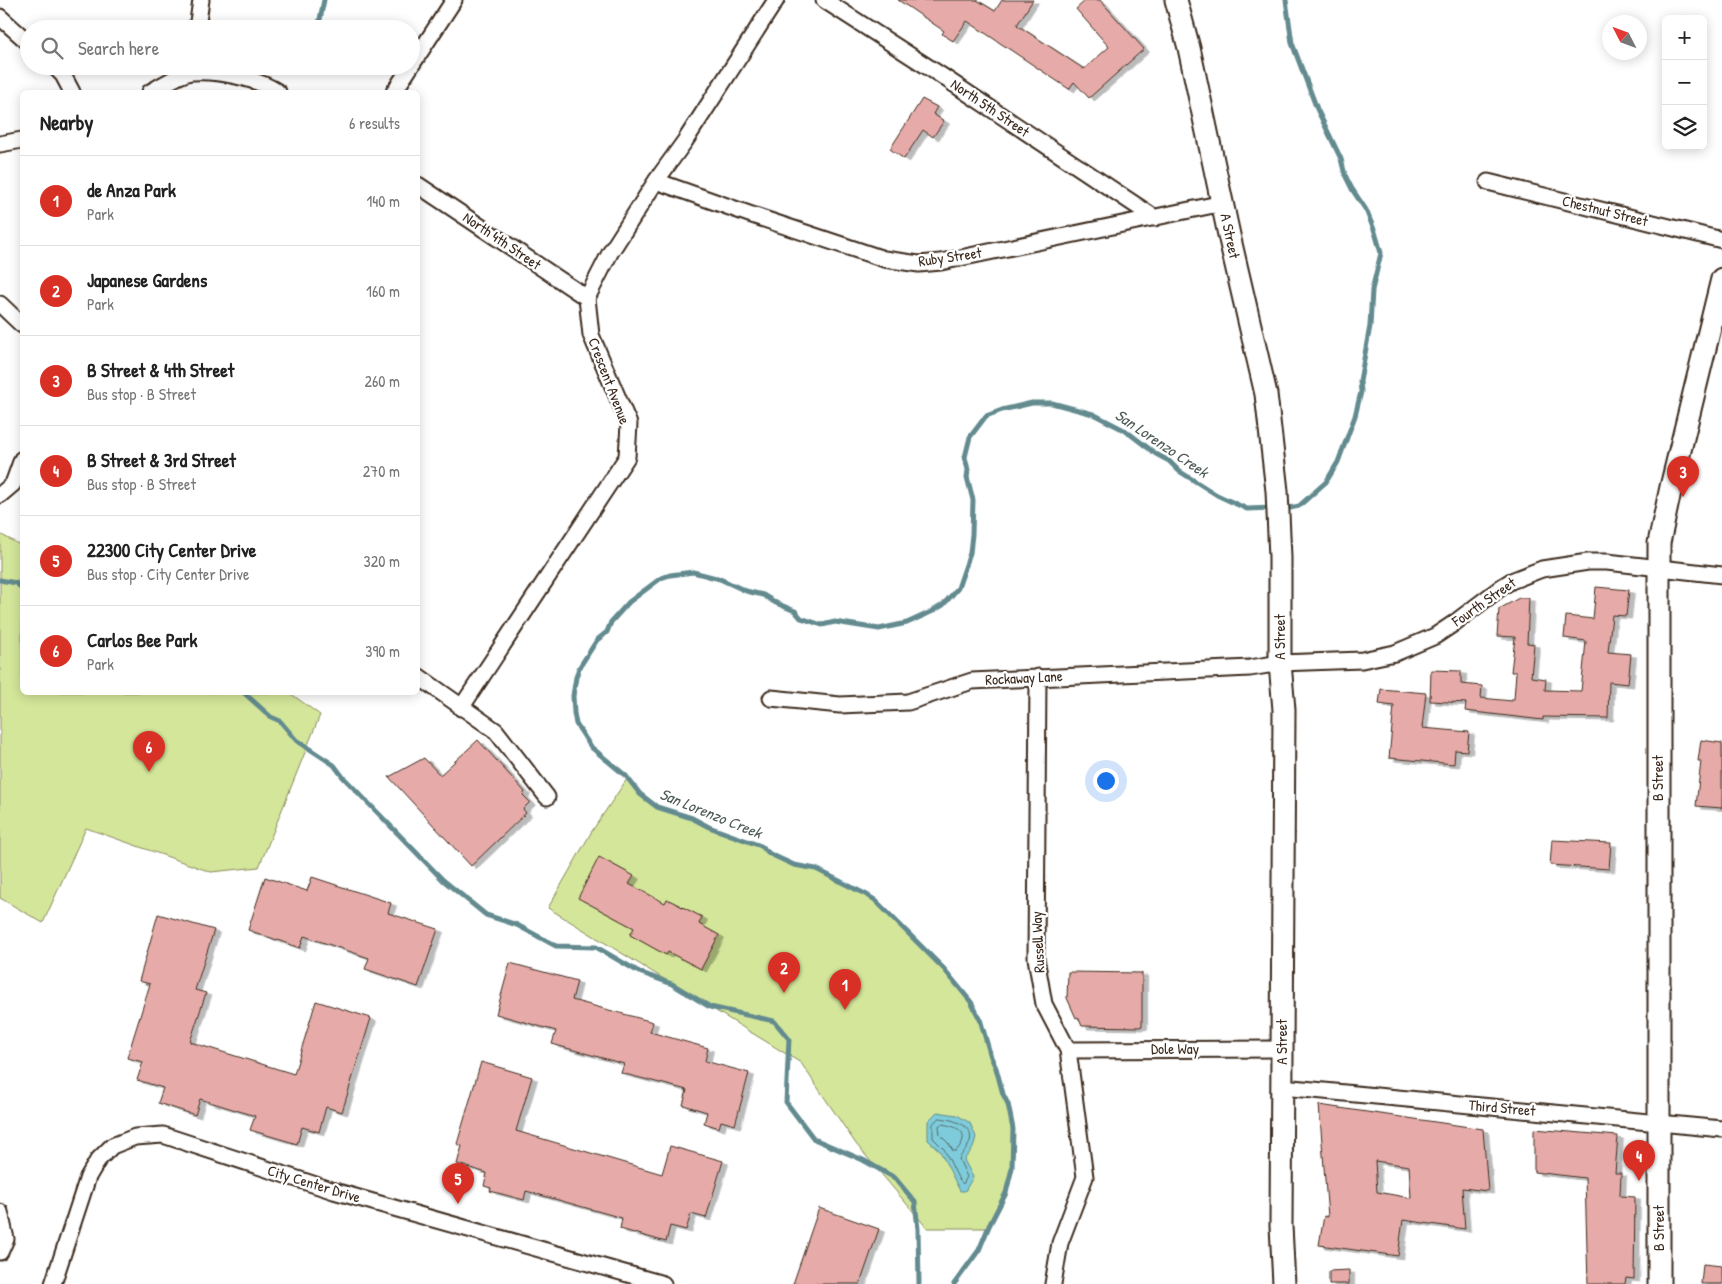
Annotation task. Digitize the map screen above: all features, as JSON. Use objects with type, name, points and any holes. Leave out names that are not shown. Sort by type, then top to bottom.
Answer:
[{"type":"main road","name":"A Street","points":[[1176,0],[1266,394],[1277,491],[1280,558],[1280,663],[1284,710],[1281,1049],[1281,1226],[1284,1284]]},
{"type":"main road","name":"B Street","points":[[1659,1284],[1659,543],[1722,279]]},
{"type":"street","points":[[198,20],[201,0]]},
{"type":"street","points":[[420,52],[454,0]]},
{"type":"street","points":[[587,298],[610,253],[776,0]]},
{"type":"street","name":"North 5th Street","points":[[824,0],[928,66],[1155,218]]},
{"type":"street","points":[[0,17],[20,35]]},
{"type":"street","points":[[63,75],[71,90]]},
{"type":"street","points":[[153,90],[180,75]]},
{"type":"street","points":[[232,75],[274,90]]},
{"type":"street","points":[[395,90],[405,75]]},
{"type":"street","points":[[0,144],[20,140]]},
{"type":"street","name":"Ruby Street","points":[[656,181],[875,256],[919,264],[941,262],[1223,204]]},
{"type":"street","name":"Chestnut Street","points":[[1488,182],[1722,240]]},
{"type":"street","name":"North 4th Street","points":[[420,186],[587,298]]},
{"type":"street","name":"Crescent Avenue","points":[[461,708],[627,457],[629,424],[591,335],[587,298]]},
{"type":"street","points":[[0,304],[20,323]]},
{"type":"street","points":[[0,495],[13,484],[20,465]]},
{"type":"street","name":"Fourth Street","points":[[1280,663],[1362,660],[1395,653],[1435,636],[1511,580],[1542,569],[1588,562],[1607,562],[1722,575]]},
{"type":"street","name":"Rockaway Lane","points":[[771,698],[840,704],[908,702],[972,681],[1250,668],[1280,663]]},
{"type":"street","points":[[420,677],[496,731],[548,798]]},
{"type":"street","name":"Russell Way","points":[[1038,677],[1036,958],[1044,1004],[1068,1050],[1085,1177],[1060,1242],[1053,1284]]},
{"type":"street","name":"Dole Way","points":[[1068,1050],[1281,1049]]},
{"type":"street","name":"Third Street","points":[[1282,1087],[1722,1129]]},
{"type":"street","name":"City Center Drive","points":[[53,1284],[88,1177],[98,1160],[112,1146],[135,1137],[164,1135],[334,1191],[663,1284]]},
{"type":"street","points":[[0,1212],[6,1239],[0,1252]]},
{"type":"green space","points":[[0,534],[20,545],[20,695],[293,695],[320,715],[259,867],[211,872],[86,828],[43,923],[0,898]]},
{"type":"green space","points":[[627,779],[640,794],[657,807],[692,818],[709,827],[761,846],[770,854],[794,865],[816,869],[875,900],[944,969],[971,1002],[980,1019],[1003,1094],[1009,1104],[1013,1129],[1014,1152],[1011,1179],[1002,1202],[988,1228],[927,1228],[856,1144],[801,1063],[548,908],[592,831]]},
{"type":"water","points":[[937,1112],[957,1115],[970,1123],[976,1137],[973,1148],[964,1160],[973,1177],[965,1191],[960,1191],[940,1151],[928,1140],[928,1121]]},
{"type":"building","points":[[898,0],[977,0],[995,11],[1002,0],[1033,0],[1017,25],[1084,69],[1109,47],[1076,9],[1086,0],[1100,0],[1144,49],[1089,98],[1074,82],[1069,89],[967,21],[953,41],[942,34],[944,31]]},
{"type":"building","points":[[922,99],[937,107],[933,114],[944,121],[933,137],[923,130],[904,159],[890,149]]},
{"type":"building","points":[[1596,587],[1629,590],[1626,616],[1612,615],[1608,652],[1631,654],[1628,684],[1609,682],[1608,718],[1543,717],[1543,720],[1465,711],[1466,703],[1430,701],[1431,670],[1461,671],[1461,684],[1482,686],[1481,698],[1512,701],[1514,699],[1516,672],[1511,672],[1515,637],[1497,636],[1499,609],[1519,598],[1529,598],[1527,643],[1534,644],[1531,677],[1546,679],[1545,690],[1581,691],[1586,641],[1564,638],[1566,616],[1593,619]]},
{"type":"building","points":[[1381,689],[1426,693],[1422,728],[1469,732],[1467,751],[1455,750],[1454,764],[1389,758],[1394,706],[1379,704]]},
{"type":"building","points":[[478,740],[525,792],[523,795],[530,802],[523,809],[526,813],[471,866],[389,777],[424,758],[440,775]]},
{"type":"building","points":[[1701,740],[1722,743],[1722,808],[1696,806],[1701,761],[1698,761]]},
{"type":"building","points":[[1552,840],[1611,843],[1609,869],[1550,865]]},
{"type":"building","points":[[599,857],[634,876],[629,884],[665,903],[667,899],[702,917],[699,924],[719,935],[701,969],[668,952],[666,955],[630,935],[634,928],[578,898]]},
{"type":"building","points":[[265,877],[307,891],[312,877],[391,903],[388,913],[438,929],[418,987],[365,969],[369,958],[304,936],[300,948],[248,930]]},
{"type":"building","points":[[158,914],[214,930],[195,990],[206,993],[190,1042],[294,1074],[316,1001],[371,1018],[342,1112],[326,1107],[319,1132],[302,1127],[297,1144],[250,1130],[255,1116],[200,1099],[195,1115],[158,1103],[163,1088],[137,1080],[143,1062],[127,1058],[150,984],[139,981]]},
{"type":"building","points":[[510,963],[577,981],[572,1000],[653,1022],[650,1032],[708,1048],[705,1061],[749,1073],[735,1125],[721,1121],[719,1128],[704,1123],[707,1112],[683,1105],[687,1090],[621,1073],[624,1064],[552,1044],[556,1031],[496,1014]]},
{"type":"building","points":[[1068,972],[1142,973],[1142,1026],[1082,1026],[1078,1017],[1076,1018],[1067,998]]},
{"type":"building","points":[[481,1062],[532,1077],[516,1131],[662,1174],[670,1146],[723,1161],[706,1218],[691,1214],[686,1230],[670,1226],[666,1242],[620,1229],[622,1218],[526,1191],[524,1200],[490,1191],[491,1188],[484,1186],[487,1173],[457,1164],[462,1146],[457,1144]]},
{"type":"building","points":[[1319,1105],[1483,1129],[1488,1191],[1462,1188],[1465,1229],[1403,1220],[1398,1256],[1319,1245],[1324,1216],[1328,1217]],"holes":[[[1375,1161],[1409,1166],[1411,1198],[1377,1192]]]},
{"type":"building","points":[[1534,1129],[1618,1136],[1615,1173],[1621,1173],[1620,1196],[1635,1197],[1634,1279],[1626,1278],[1625,1284],[1588,1284],[1585,1178],[1534,1172]]},
{"type":"building","points":[[819,1208],[879,1229],[860,1284],[793,1284]]},
{"type":"building","points":[[1703,1264],[1722,1266],[1722,1284],[1701,1284]]},
{"type":"building","points":[[1349,1270],[1349,1284],[1329,1284],[1329,1271]]},
{"type":"waterway","points":[[320,20],[324,0]]},
{"type":"waterway","name":"San Lorenzo Creek","points":[[1282,508],[1299,506],[1326,482],[1338,462],[1355,416],[1361,392],[1360,381],[1370,326],[1372,290],[1381,253],[1366,210],[1345,175],[1341,159],[1317,109],[1292,43],[1286,0]]},
{"type":"waterway","name":"San Lorenzo Creek","points":[[954,1284],[979,1250],[1006,1193],[1012,1168],[1013,1129],[1008,1104],[1003,1094],[980,1019],[971,1002],[944,969],[875,900],[816,869],[794,865],[770,854],[761,846],[709,827],[692,818],[657,807],[640,794],[626,776],[591,747],[576,724],[573,696],[579,668],[597,640],[607,632],[611,622],[629,602],[661,578],[670,575],[693,572],[720,579],[746,591],[763,595],[795,611],[801,618],[822,625],[835,622],[879,629],[907,623],[943,605],[958,588],[970,553],[973,500],[967,477],[968,470],[965,457],[970,437],[986,416],[1032,403],[1052,403],[1093,414],[1126,431],[1156,454],[1169,461],[1179,471],[1217,495],[1247,509],[1273,508]]},
{"type":"waterway","points":[[0,580],[16,583],[20,586]]},
{"type":"waterway","points":[[246,695],[271,717],[280,721],[296,740],[334,765],[343,777],[443,880],[486,915],[517,925],[556,946],[596,947],[639,972],[672,984],[710,1007],[774,1021],[789,1039],[786,1102],[814,1139],[863,1160],[895,1178],[915,1202],[918,1229],[919,1284]]},
{"type":"place","name":"B Street & 4th Street","points":[[1683,497]]},
{"type":"place","name":"Carlos Bee Park","points":[[149,772]]},
{"type":"place","name":"Japanese Gardens","points":[[784,993]]},
{"type":"place","name":"de Anza Park","points":[[845,1010]]},
{"type":"place","name":"B Street & 3rd Street","points":[[1639,1181]]},
{"type":"place","name":"22300 City Center Drive","points":[[458,1204]]}]
